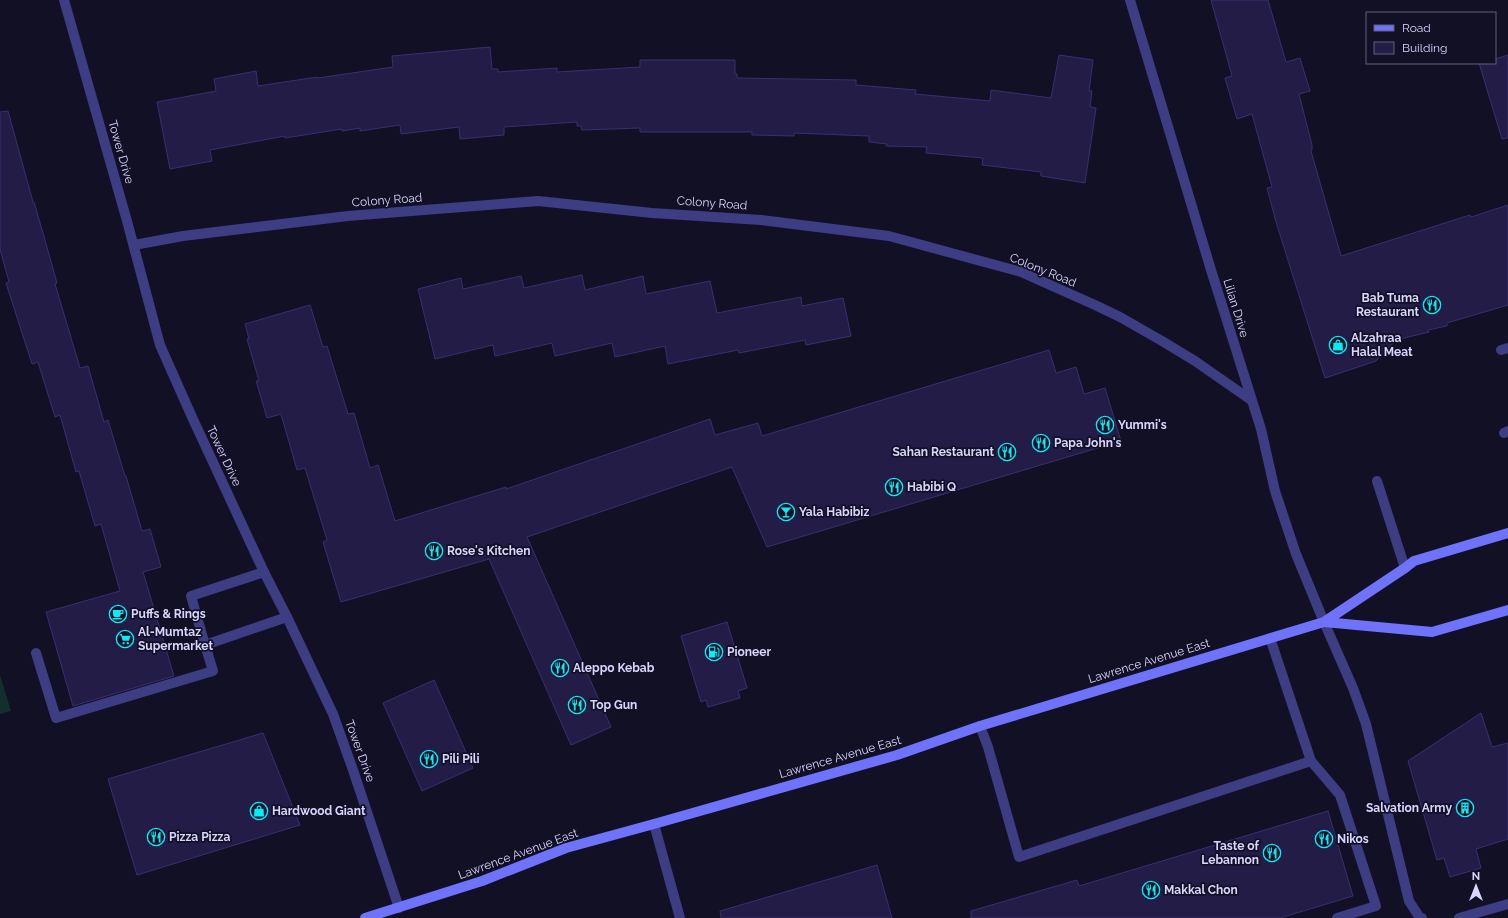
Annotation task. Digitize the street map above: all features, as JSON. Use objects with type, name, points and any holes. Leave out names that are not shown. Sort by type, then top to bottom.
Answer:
[{"type":"main road","name":"Lawrence Avenue East","points":[[365,918],[482,881],[566,848],[897,755],[980,726],[1324,622],[1414,561],[1508,533]]},
{"type":"main road","name":"Lawrence Avenue East","points":[[1324,622],[1432,632],[1508,610]]},
{"type":"street","name":"Tower Drive","points":[[64,0],[134,245],[160,344],[264,572],[333,714],[356,777],[399,908]]},
{"type":"street","name":"Lilian Drive","points":[[1130,0],[1261,429],[1275,491],[1291,542],[1353,688],[1366,724],[1409,901],[1420,918],[1422,918]]},
{"type":"street","name":"Colony Road","points":[[134,245],[183,236],[348,216],[538,200],[652,213],[761,220],[889,236],[1021,272],[1075,296],[1120,317],[1162,341],[1195,361],[1251,400]]},
{"type":"street","points":[[1377,481],[1405,568]]},
{"type":"street","points":[[36,653],[56,718],[212,671],[191,596],[264,572]]},
{"type":"street","points":[[205,645],[287,617]]},
{"type":"street","points":[[1270,638],[1310,761],[1340,795],[1376,906],[1337,918]]},
{"type":"street","points":[[980,726],[988,747],[1019,857],[1310,761]]},
{"type":"street","points":[[654,824],[680,918]]},
{"type":"street","points":[[1459,918],[1508,904]]},
{"type":"green space","points":[[0,675],[11,711],[0,714]]},
{"type":"building","points":[[1211,0],[1268,0],[1286,62],[1300,58],[1310,91],[1299,94],[1312,145],[1311,151],[1341,256],[1470,215],[1471,217],[1508,205],[1508,305],[1447,323],[1447,326],[1428,330],[1429,332],[1396,340],[1376,361],[1325,378],[1276,222],[1267,188],[1272,187],[1252,114],[1237,119],[1225,78],[1232,76]]},
{"type":"building","points":[[490,47],[492,69],[498,69],[498,72],[557,68],[557,72],[640,67],[640,60],[735,60],[735,74],[737,74],[737,78],[856,80],[856,85],[916,90],[915,94],[990,101],[991,90],[1051,98],[1059,55],[1093,60],[1089,91],[1092,91],[1090,107],[1096,108],[1085,183],[1041,176],[1041,172],[982,165],[983,158],[926,153],[927,147],[886,146],[887,144],[869,142],[869,136],[794,133],[794,136],[752,135],[752,132],[640,132],[640,128],[582,130],[581,126],[577,126],[577,122],[504,127],[504,135],[460,139],[459,127],[401,134],[400,125],[360,131],[360,128],[342,131],[342,129],[285,138],[285,136],[210,150],[212,161],[170,169],[157,102],[216,91],[214,79],[256,71],[258,86],[393,67],[392,56]]},
{"type":"building","points":[[1508,55],[1508,138],[1502,139],[1479,64],[1496,64],[1496,59]]},
{"type":"building","points":[[8,111],[57,283],[55,284],[80,368],[88,366],[104,422],[108,420],[142,531],[150,529],[161,567],[143,572],[174,676],[73,706],[46,612],[120,591],[101,524],[95,526],[79,471],[76,472],[60,415],[55,417],[38,362],[32,364],[6,283],[9,282],[0,249],[0,112]]},
{"type":"building","points":[[582,275],[585,290],[643,276],[646,294],[710,281],[717,313],[801,297],[802,306],[843,298],[851,336],[806,345],[805,340],[739,353],[738,350],[668,364],[665,346],[615,357],[612,343],[555,356],[552,343],[495,356],[493,345],[435,359],[418,289],[461,278],[463,289],[521,276],[524,288]]},
{"type":"building","points":[[310,305],[323,347],[327,346],[348,414],[354,413],[370,468],[378,465],[395,521],[506,487],[506,489],[710,419],[715,435],[758,423],[762,436],[1049,350],[1056,373],[1076,367],[1084,394],[1105,388],[1121,441],[767,547],[732,467],[527,537],[611,727],[571,745],[489,559],[341,602],[323,542],[327,540],[305,468],[297,470],[281,414],[267,418],[256,381],[259,381],[247,339],[249,339],[245,324]]},
{"type":"building","points":[[727,622],[747,688],[738,691],[740,698],[708,707],[706,700],[701,702],[681,636]]},
{"type":"building","points":[[434,680],[473,768],[422,791],[383,703]]},
{"type":"building","name":"Salvation Army","points":[[1481,713],[1492,747],[1508,743],[1508,839],[1476,849],[1481,868],[1450,877],[1444,858],[1437,860],[1408,761]]},
{"type":"building","points":[[263,733],[300,825],[137,875],[108,779]]},
{"type":"building","points":[[1328,811],[1353,896],[1280,918],[971,918],[971,911],[1077,880],[1079,886]]},
{"type":"building","points":[[877,865],[892,918],[721,918],[720,911]]},
{"type":"place","name":"Bab Tuma Restaurant","points":[[1432,305]]},
{"type":"place","name":"Alzahraa Halal Meat","points":[[1338,345]]},
{"type":"place","name":"Yummi's","points":[[1105,425]]},
{"type":"place","name":"Papa John's","points":[[1041,443]]},
{"type":"place","name":"Sahan Restaurant","points":[[1007,452]]},
{"type":"place","name":"Habibi Q","points":[[894,487]]},
{"type":"place","name":"Yala Habibiz","points":[[786,512]]},
{"type":"place","name":"Rose's Kitchen","points":[[434,551]]},
{"type":"place","name":"Puffs & Rings","points":[[118,614]]},
{"type":"place","name":"Al-Mumtaz Supermarket","points":[[125,639]]},
{"type":"place","name":"Pioneer","points":[[714,652]]},
{"type":"place","name":"Aleppo Kebab","points":[[560,668]]},
{"type":"place","name":"Top Gun","points":[[577,705]]},
{"type":"place","name":"Pili Pili","points":[[429,759]]},
{"type":"place","name":"Salvation Army","points":[[1465,808]]},
{"type":"place","name":"Hardwood Giant","points":[[259,811]]},
{"type":"place","name":"Pizza Pizza","points":[[156,837]]},
{"type":"place","name":"Nikos","points":[[1324,839]]},
{"type":"place","name":"Taste of Lebannon","points":[[1272,853]]},
{"type":"place","name":"Makkal Chon","points":[[1151,890]]}]
